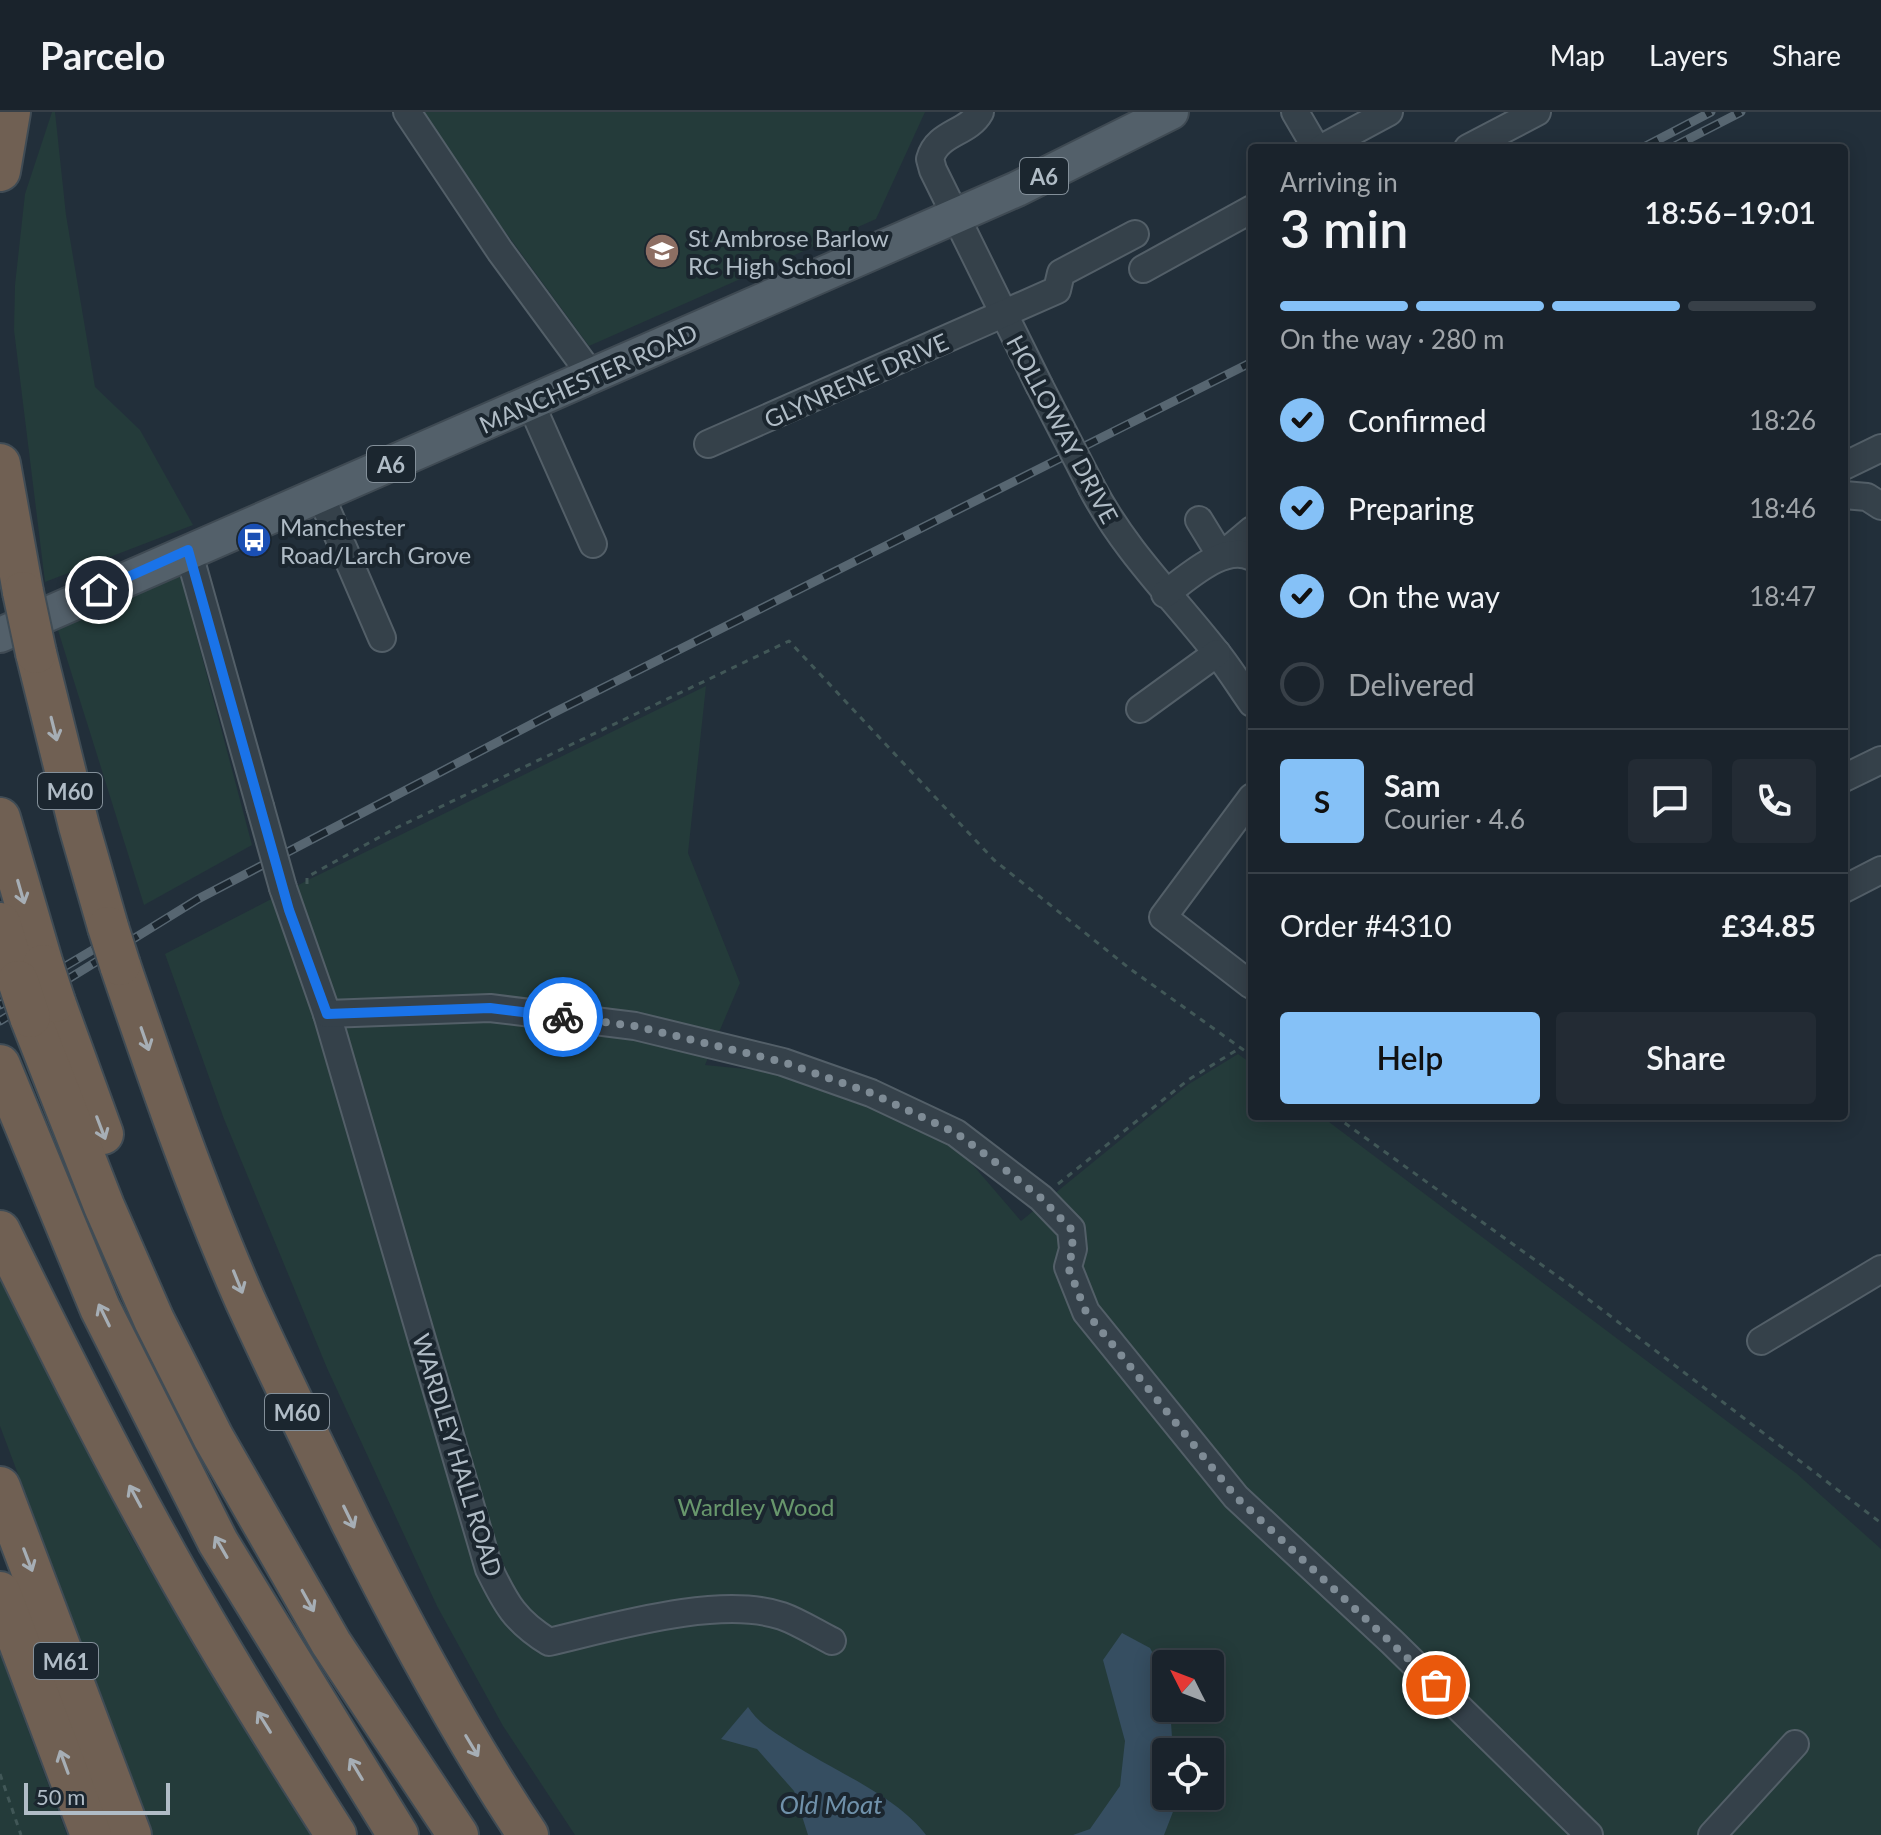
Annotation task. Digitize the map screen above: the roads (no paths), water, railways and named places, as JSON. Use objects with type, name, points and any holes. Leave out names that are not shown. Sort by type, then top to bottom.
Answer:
[{"type":"highway","points":[[0,171],[10,112]]},
{"type":"highway","name":"M60","points":[[0,464],[36,653],[79,826],[153,1064],[209,1211],[244,1297],[383,1586],[439,1689],[528,1835]]},
{"type":"highway","points":[[0,818],[37,991],[104,1206],[154,1320],[213,1437],[331,1643],[458,1835]]},
{"type":"highway","points":[[0,923],[37,991]]},
{"type":"highway","points":[[0,1065],[100,1308],[218,1542],[398,1835]]},
{"type":"highway","points":[[0,1231],[73,1381],[158,1539],[253,1703],[336,1835]]},
{"type":"highway","name":"M61","points":[[0,1487],[131,1835]]},
{"type":"highway","name":"M61","points":[[0,1592],[91,1835]]},
{"type":"main road","name":"MANCHESTER ROAD","points":[[0,635],[955,216],[1126,123],[1171,112]]},
{"type":"street","points":[[407,112],[500,251],[592,376]]},
{"type":"street","name":"HOLLOWAY DRIVE","points":[[980,112],[975,120],[939,142],[930,159],[955,216],[1106,515],[1165,594],[1217,653],[1248,697]]},
{"type":"street","points":[[1295,112],[1314,144]]},
{"type":"street","points":[[1329,144],[1389,112]]},
{"type":"street","points":[[1476,144],[1537,112]]},
{"type":"street","points":[[1143,269],[1248,211]]},
{"type":"street","name":"GLYNRENE DRIVE","points":[[708,444],[1057,290],[1061,273],[1135,234]]},
{"type":"street","points":[[531,404],[593,544]]},
{"type":"street","points":[[1848,464],[1881,448]]},
{"type":"street","points":[[320,494],[382,638]]},
{"type":"street","points":[[1848,495],[1867,497],[1881,506]]},
{"type":"street","points":[[1199,520],[1221,556]]},
{"type":"street","points":[[1165,594],[1248,533]]},
{"type":"street","name":"WARDLEY HALL ROAD","points":[[188,550],[286,899],[327,1014],[489,1569],[507,1608],[529,1630],[549,1642],[699,1611],[743,1608],[782,1616],[832,1641]]},
{"type":"street","points":[[1221,556],[1242,553],[1248,555]]},
{"type":"street","points":[[1140,709],[1217,653]]},
{"type":"street","points":[[1848,776],[1881,760]]},
{"type":"street","points":[[1248,802],[1163,917],[1248,983]]},
{"type":"street","points":[[1848,887],[1881,870]]},
{"type":"street","points":[[327,1014],[490,1008],[635,1026],[783,1062],[871,1093],[956,1133],[1041,1198],[1071,1229],[1073,1249],[1068,1267],[1086,1312],[1236,1497],[1392,1642],[1589,1835]]},
{"type":"street","points":[[1761,1341],[1881,1269]]},
{"type":"street","points":[[1712,1835],[1795,1744]]},
{"type":"water","points":[[1122,1633],[1152,1652],[1152,1722],[1171,1722],[1172,1738],[1152,1738],[1152,1810],[1174,1810],[1164,1835],[1073,1835],[1090,1829],[1120,1786],[1125,1741],[1103,1660]]},
{"type":"water","name":"Old Moat","points":[[748,1707],[773,1731],[898,1808],[926,1835],[808,1835],[794,1791],[757,1749],[721,1739]]},
{"type":"railway","points":[[1650,144],[1711,112]]},
{"type":"railway","points":[[1679,144],[1741,112]]},
{"type":"railway","points":[[0,1021],[198,899],[555,712],[1248,364]]},
{"type":"railway","points":[[0,1005],[96,948]]},
{"type":"place","name":"St Ambrose Barlow RC High School","points":[[662,251]]},
{"type":"place","name":"Manchester Road/Larch Grove","points":[[254,540]]},
{"type":"park label","name":"Wardley Wood","points":[[756,1506]]}]
